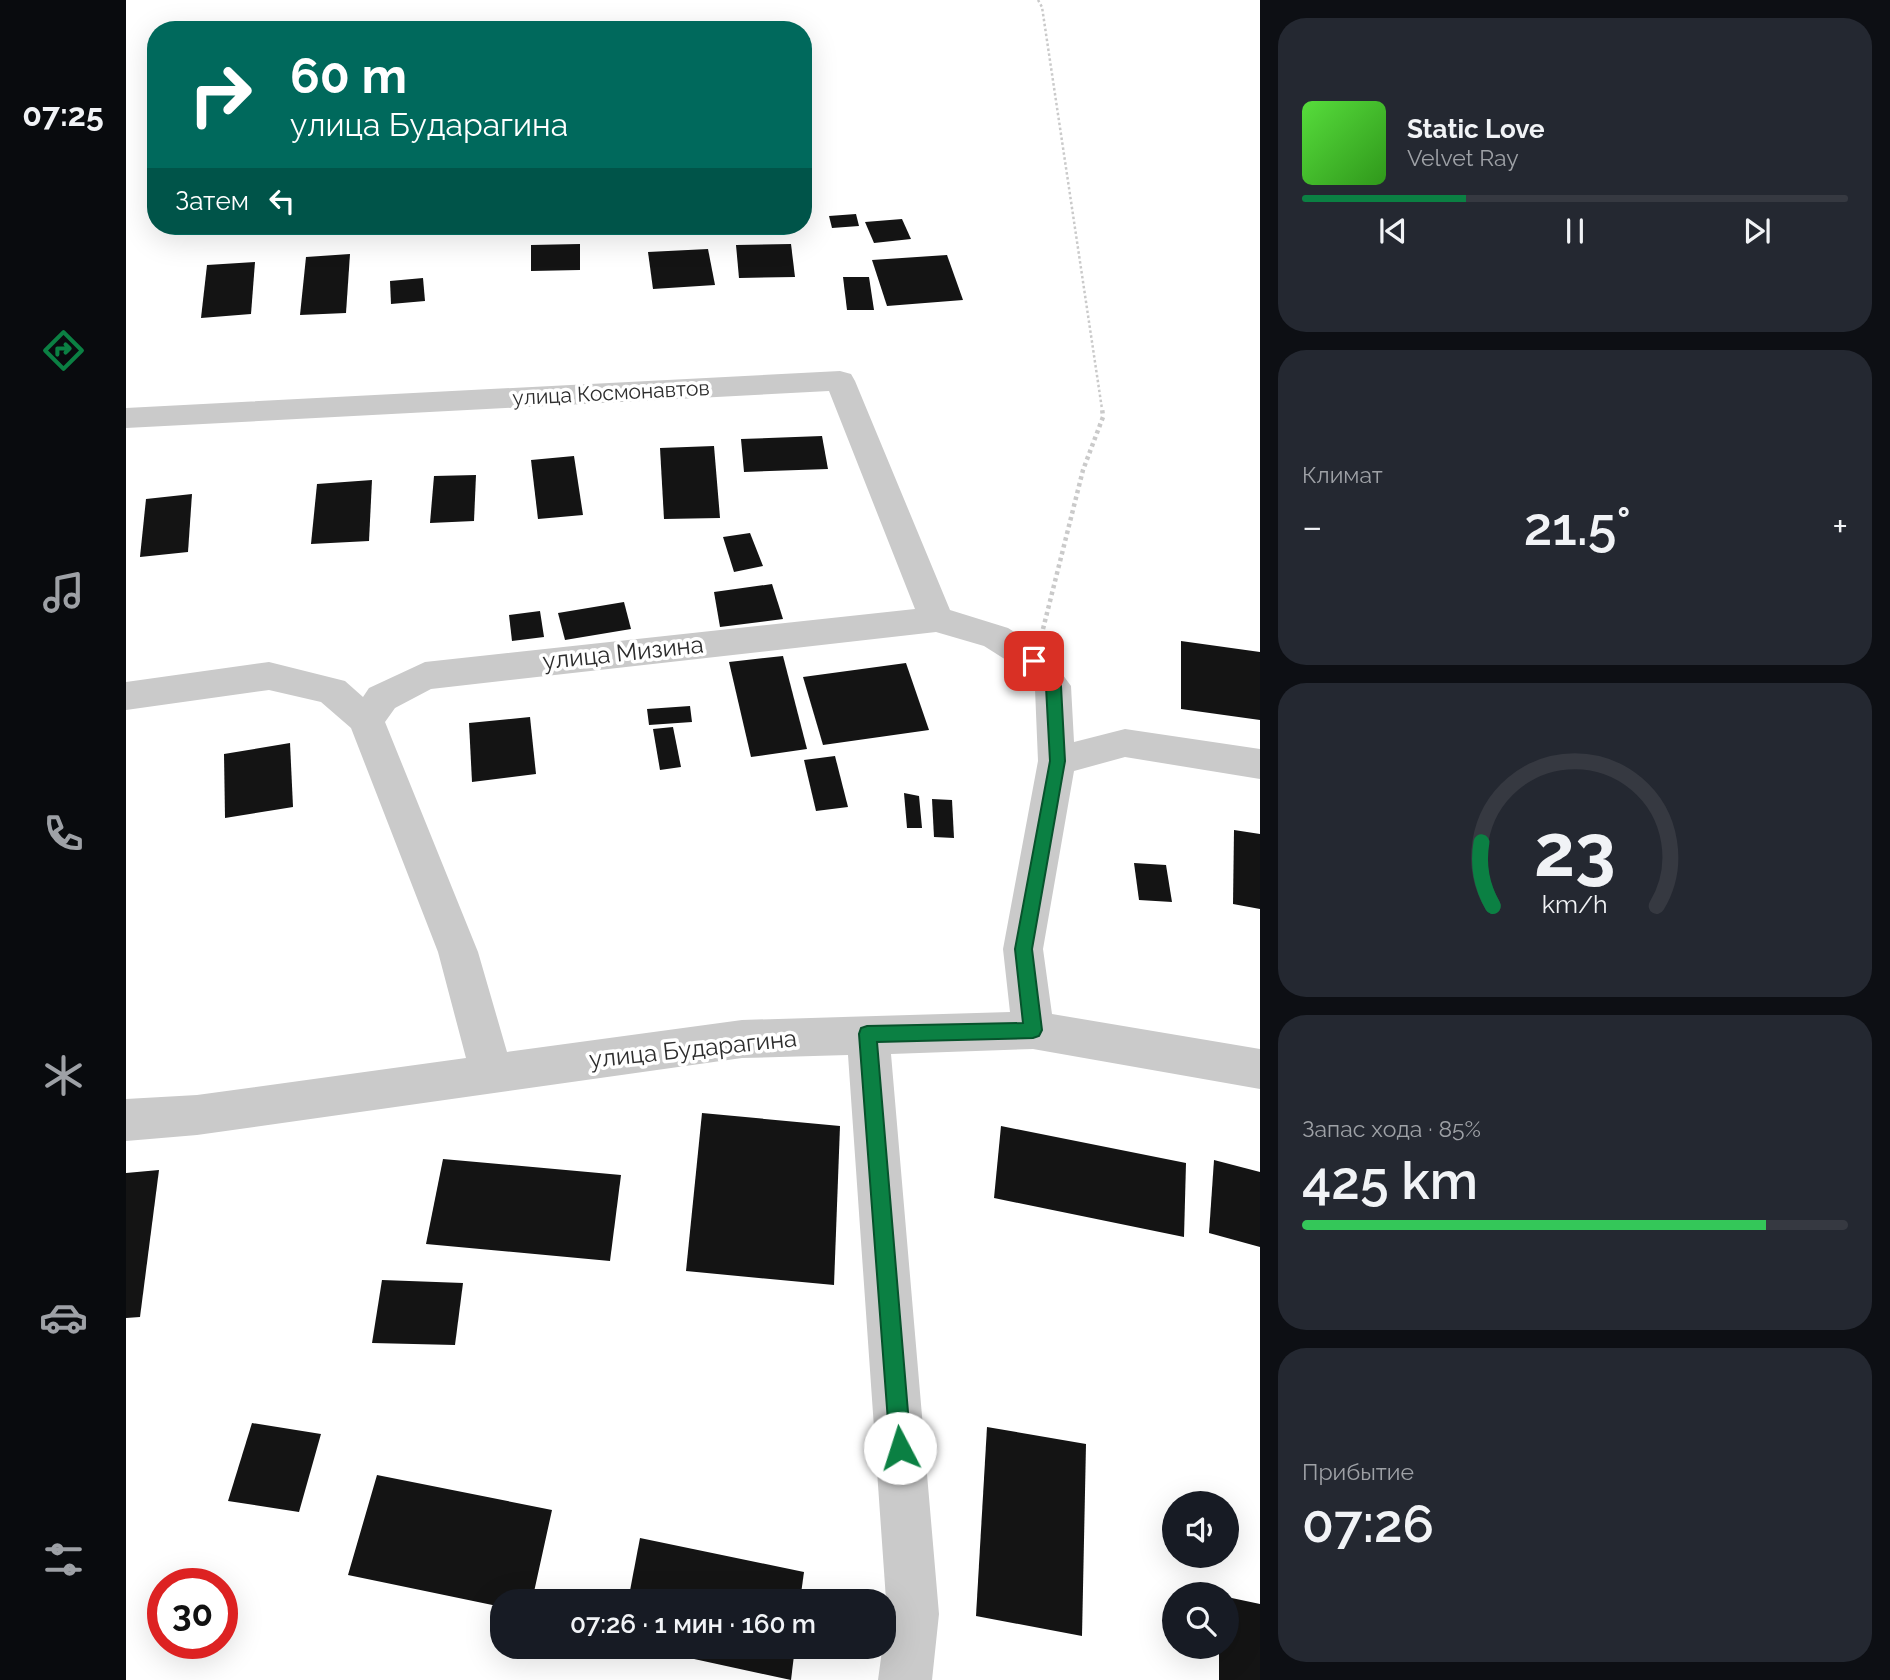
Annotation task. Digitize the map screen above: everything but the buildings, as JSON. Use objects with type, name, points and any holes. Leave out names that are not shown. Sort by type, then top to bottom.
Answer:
[{"type":"street","name":"улица Космонавтов","points":[[126,418],[840,381],[936,618]]},
{"type":"street","name":"улица Мизина","points":[[366,720],[382,698],[425,676],[936,618],[996,636],[1034,661],[1053,686],[1057,761],[1023,949],[1033,1030]]},
{"type":"street","points":[[126,696],[269,676],[332,691],[366,720],[458,953],[492,1074]]},
{"type":"street","points":[[1057,761],[1125,743],[1260,764]]},
{"type":"street","name":"улица Бударагина","points":[[126,1120],[197,1115],[742,1039],[1033,1030],[1260,1069]]},
{"type":"street","points":[[867,1034],[914,1614],[905,1680]]},
{"type":"path","points":[[1034,661],[1083,470],[1103,417],[1042,6],[1038,0]]},
{"type":"route","points":[[900,1448],[867,1034],[1033,1030],[1023,949],[1057,761],[1053,686],[1034,661]]}]
